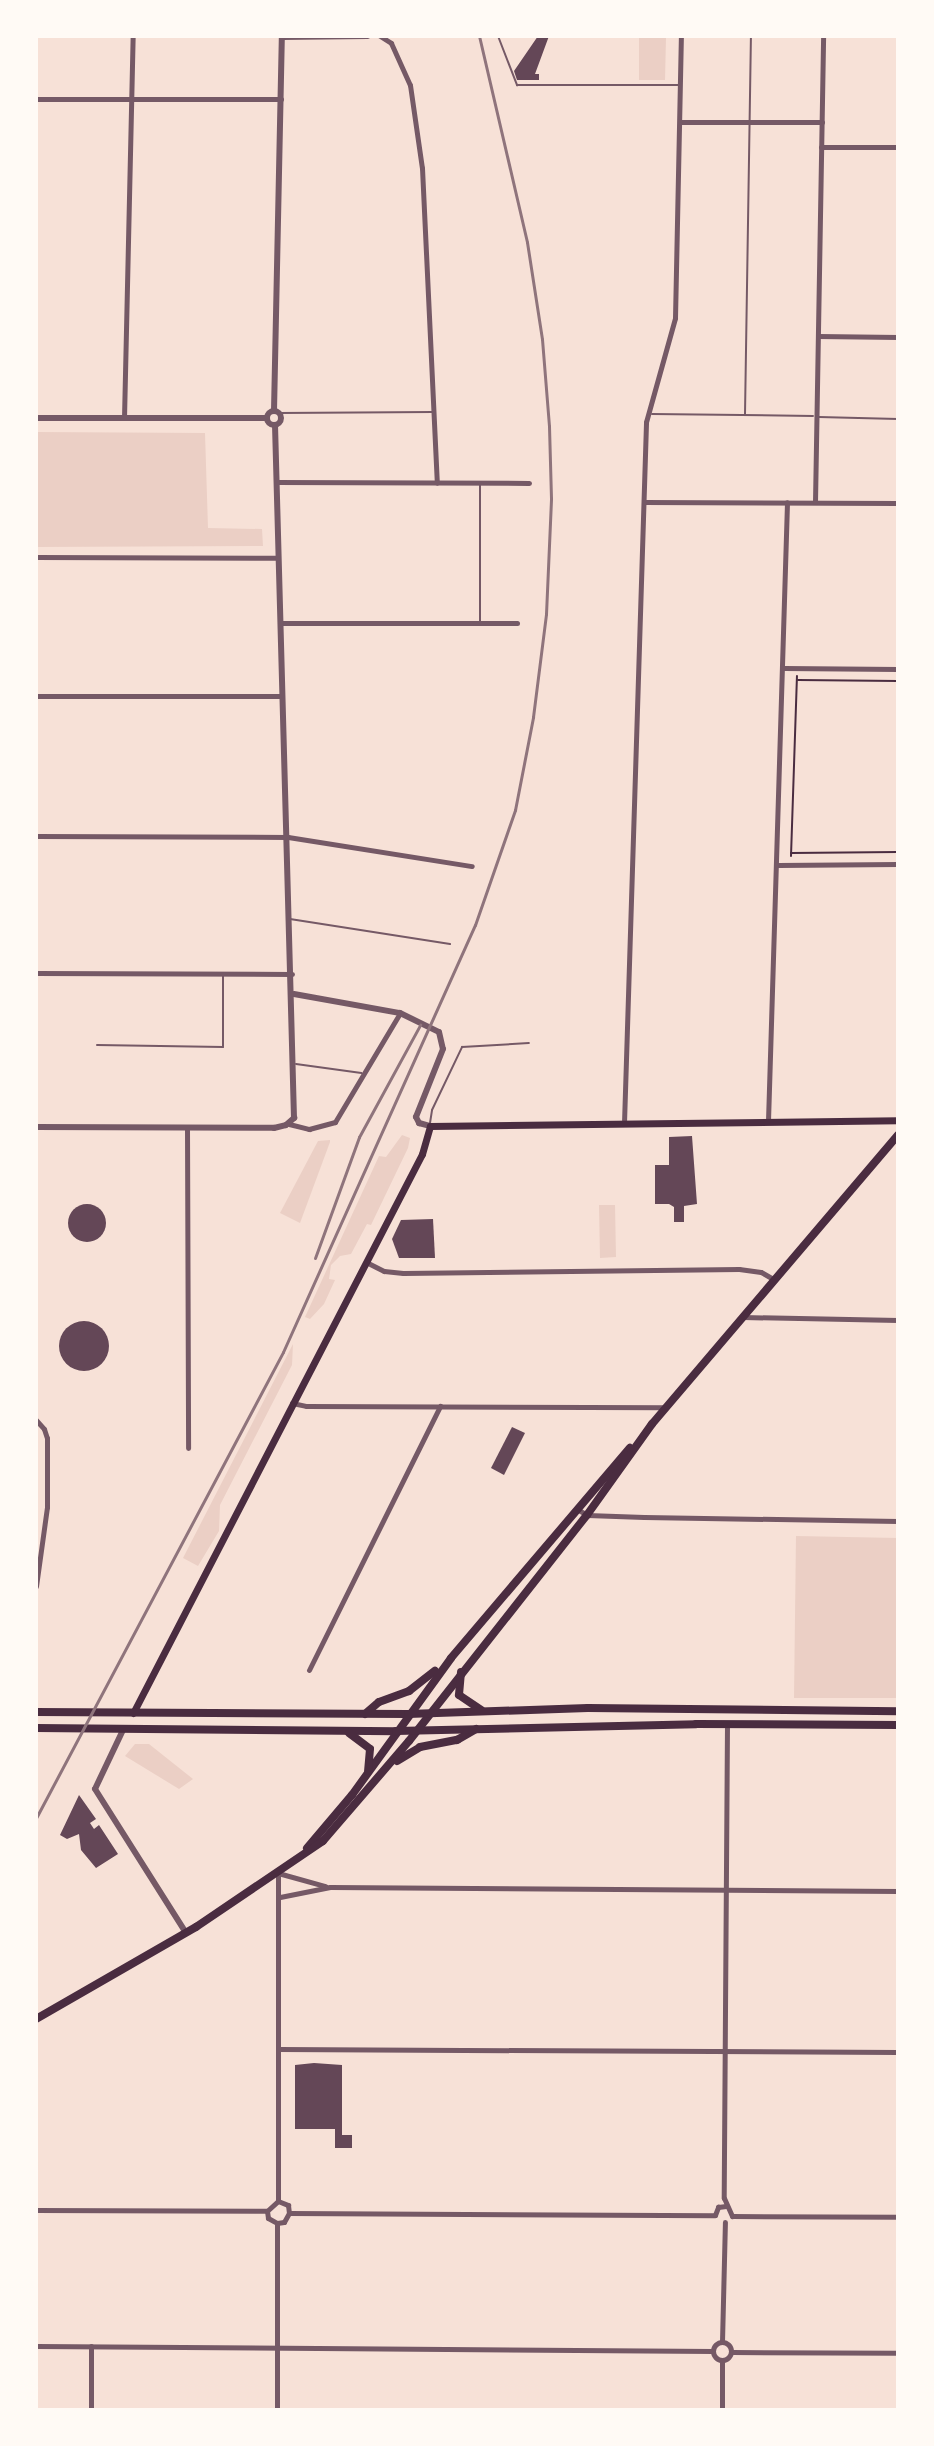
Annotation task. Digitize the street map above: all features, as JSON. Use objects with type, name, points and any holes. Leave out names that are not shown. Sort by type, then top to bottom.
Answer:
[{"type":"main road","points":[[123,1730],[422,1154],[430,1126],[898,1120]]},
{"type":"main road","points":[[290,1865],[333,1819],[451,1658],[575,1509],[650,1427],[898,1135]]},
{"type":"main road","points":[[36,2019],[186,1933],[323,1841],[417,1731],[587,1515],[650,1427]]},
{"type":"main road","points":[[365,1714],[379,1702],[421,1683],[451,1658]]},
{"type":"main road","points":[[461,1672],[459,1695],[482,1711]]},
{"type":"main road","points":[[36,1712],[408,1714],[482,1711],[898,1711]]},
{"type":"main road","points":[[36,1728],[417,1731],[727,1724],[898,1725]]},
{"type":"main road","points":[[384,1771],[420,1747],[457,1740],[477,1728]]},
{"type":"main road","points":[[344,1731],[370,1749],[368,1771]]},
{"type":"street","points":[[124,418],[133,36]]},
{"type":"street","points":[[275,425],[280,421],[277,412],[282,37],[367,36]]},
{"type":"street","points":[[380,36],[391,43],[408,80],[416,119],[423,179],[437,483]]},
{"type":"street","points":[[624,1123],[647,413],[675,318],[681,36]]},
{"type":"street","points":[[815,502],[823,36]]},
{"type":"street","points":[[36,99],[281,99]]},
{"type":"street","points":[[680,122],[822,122]]},
{"type":"street","points":[[821,147],[898,147]]},
{"type":"street","points":[[818,336],[898,337]]},
{"type":"street","points":[[36,418],[267,418],[277,412]]},
{"type":"street","points":[[267,418],[275,425],[283,679],[280,696],[285,722],[294,994],[296,1109],[289,1124]]},
{"type":"street","points":[[276,482],[529,483]]},
{"type":"street","points":[[644,502],[898,503]]},
{"type":"street","points":[[768,1121],[787,502]]},
{"type":"street","points":[[36,557],[278,558]]},
{"type":"street","points":[[280,623],[517,623]]},
{"type":"street","points":[[784,668],[898,669]]},
{"type":"street","points":[[36,696],[280,696]]},
{"type":"street","points":[[36,836],[288,837],[472,866]]},
{"type":"street","points":[[778,865],[898,864]]},
{"type":"street","points":[[36,973],[293,974]]},
{"type":"street","points":[[294,994],[400,1013],[439,1032],[443,1049],[416,1117],[419,1123],[430,1126]]},
{"type":"street","points":[[36,1127],[274,1128],[289,1124],[309,1129],[335,1122],[400,1013]]},
{"type":"street","points":[[187,1128],[188,1448]]},
{"type":"street","points":[[365,1262],[384,1271],[403,1273],[739,1269],[761,1272],[775,1280]]},
{"type":"street","points":[[742,1317],[898,1320]]},
{"type":"street","points":[[292,1403],[306,1406],[667,1407]]},
{"type":"street","points":[[309,1670],[440,1406]]},
{"type":"street","points":[[36,1420],[46,1433],[47,1494],[36,1586]]},
{"type":"street","points":[[575,1509],[587,1515],[898,1521]]},
{"type":"street","points":[[727,1724],[723,2051],[726,2206],[732,2216]]},
{"type":"street","points":[[123,1730],[95,1789],[186,1933]]},
{"type":"street","points":[[36,2210],[267,2211],[278,2201],[278,1873],[330,1887]]},
{"type":"street","points":[[280,1897],[330,1887],[898,1891]]},
{"type":"street","points":[[279,2049],[898,2052]]},
{"type":"street","points":[[277,2223],[287,2219],[289,2213],[288,2205],[278,2201]]},
{"type":"street","points":[[725,2222],[718,2221],[715,2215],[718,2207],[726,2206]]},
{"type":"street","points":[[267,2211],[268,2218],[277,2223]]},
{"type":"street","points":[[289,2213],[715,2215]]},
{"type":"street","points":[[722,2342],[725,2222],[732,2216],[898,2217]]},
{"type":"street","points":[[277,2223],[277,2410]]},
{"type":"street","points":[[713,2351],[715,2344],[722,2342],[729,2345],[732,2352]]},
{"type":"street","points":[[36,2346],[713,2351],[722,2361],[722,2410]]},
{"type":"street","points":[[91,2346],[91,2410]]},
{"type":"street","points":[[722,2361],[732,2352],[898,2353]]},
{"type":"lane","points":[[498,36],[513,82],[517,85],[680,85]]},
{"type":"lane","points":[[745,414],[751,36]]},
{"type":"lane","points":[[277,412],[433,412]]},
{"type":"lane","points":[[647,413],[898,419]]},
{"type":"lane","points":[[480,484],[480,623]]},
{"type":"lane","points":[[290,919],[450,944]]},
{"type":"lane","points":[[97,1045],[223,1047],[223,973]]},
{"type":"lane","points":[[430,1126],[432,1110],[462,1047],[529,1043]]},
{"type":"lane","points":[[295,1063],[365,1074]]},
{"type":"path","points":[[898,681],[796,678],[791,854],[898,852]]},
{"type":"shaded area","points":[[639,38],[666,38],[665,80],[639,80]]},
{"type":"shaded area","points":[[36,432],[205,433],[208,528],[262,529],[263,546],[36,547]]},
{"type":"shaded area","points":[[402,1135],[410,1138],[408,1148],[371,1225],[367,1224],[351,1254],[340,1256],[331,1265],[329,1279],[335,1280],[324,1304],[310,1319],[305,1317],[379,1156],[386,1157]]},
{"type":"shaded area","points":[[330,1140],[300,1223],[280,1213],[318,1141]]},
{"type":"shaded area","points":[[599,1205],[615,1205],[616,1257],[600,1258]]},
{"type":"shaded area","points":[[293,1344],[292,1365],[220,1505],[219,1531],[198,1566],[183,1558]]},
{"type":"shaded area","points":[[796,1536],[898,1538],[898,1698],[794,1698]]},
{"type":"shaded area","points":[[135,1744],[149,1744],[193,1779],[179,1789],[125,1756]]},
{"type":"building","points":[[538,36],[549,36],[535,74],[539,74],[539,80],[517,80],[514,71]]},
{"type":"building","points":[[692,1136],[697,1204],[684,1206],[684,1222],[674,1222],[674,1207],[655,1204],[655,1165],[669,1165],[669,1137]]},
{"type":"building","points":[[87,1204],[100,1210],[106,1223],[100,1236],[87,1242],[74,1236],[68,1223],[74,1210]]},
{"type":"building","points":[[433,1219],[435,1258],[399,1258],[392,1239],[401,1220]]},
{"type":"building","points":[[84,1321],[102,1328],[109,1346],[102,1364],[84,1371],[66,1364],[59,1346],[66,1328]]},
{"type":"building","points":[[512,1427],[525,1433],[504,1475],[491,1468]]},
{"type":"building","points":[[79,1795],[96,1819],[90,1823],[94,1829],[99,1825],[118,1854],[96,1868],[81,1850],[79,1834],[67,1839],[60,1835]]},
{"type":"building","points":[[295,2065],[342,2065],[342,2135],[352,2135],[352,2148],[335,2148],[335,2129],[295,2129]]},
{"type":"railway","points":[[36,1818],[283,1352],[475,925],[515,810],[533,717],[546,614],[551,498],[549,426],[542,339],[527,242],[479,36]]},
{"type":"railway","points":[[315,1258],[359,1137],[420,1025]]}]
